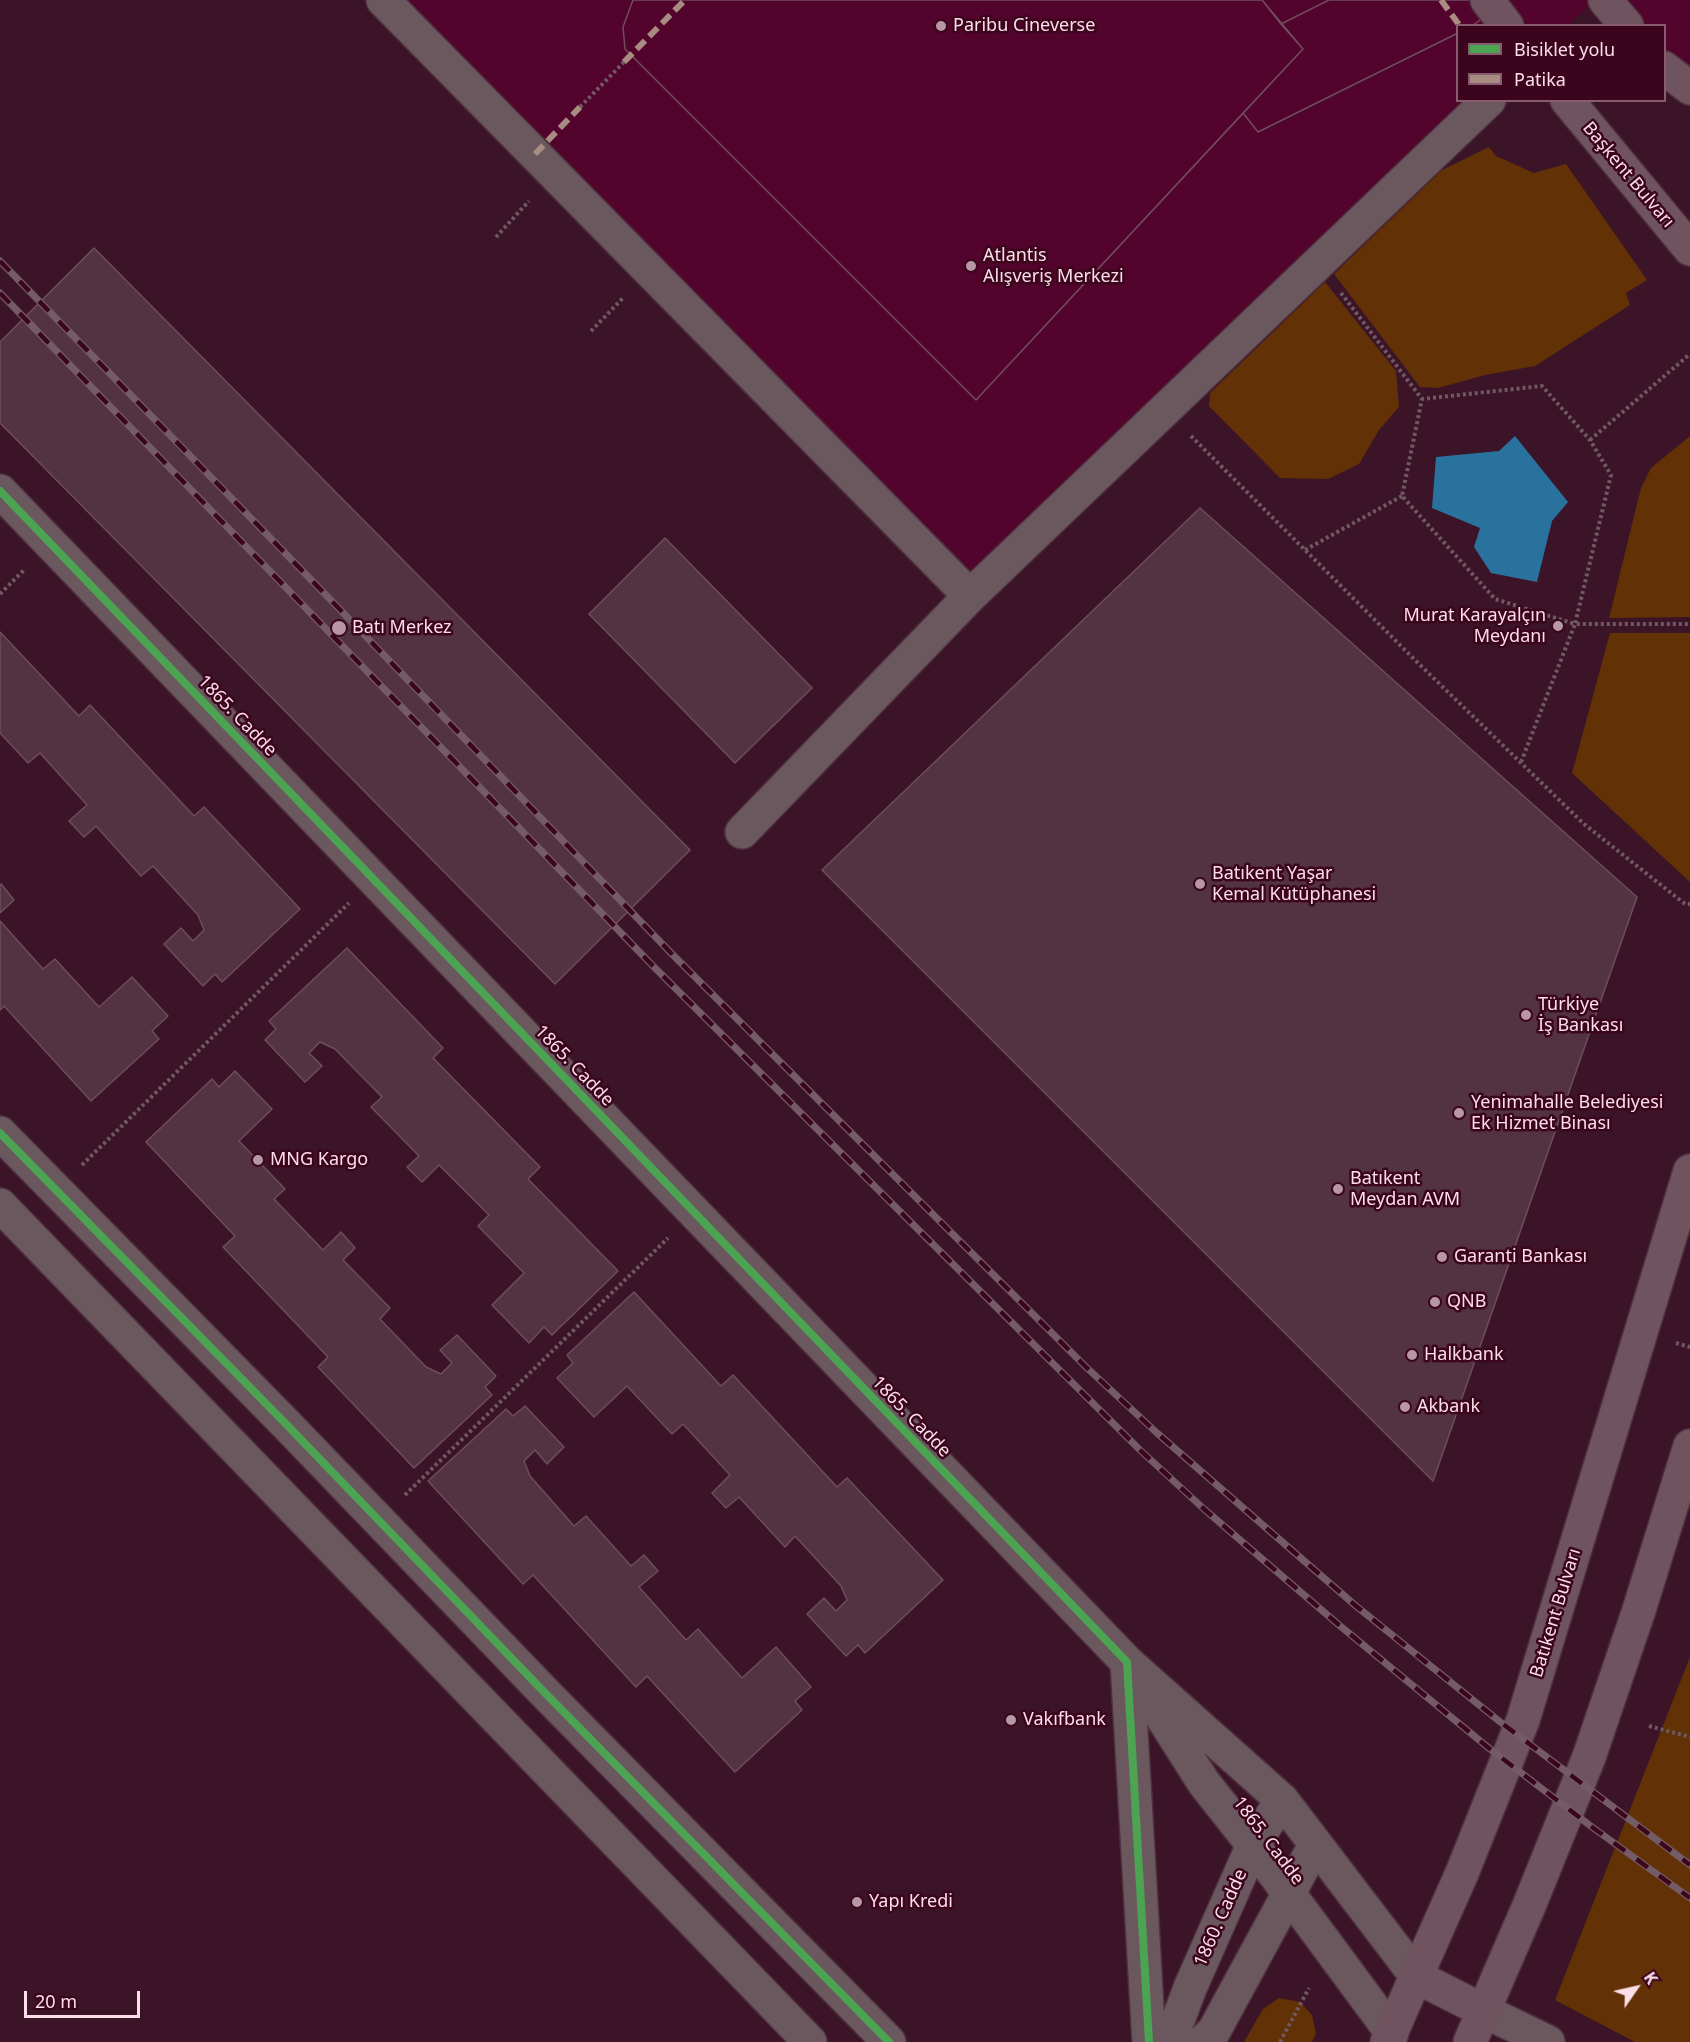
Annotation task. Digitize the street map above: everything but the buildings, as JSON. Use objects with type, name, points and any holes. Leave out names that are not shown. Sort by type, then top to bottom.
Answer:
[{"type":"main road","points":[[1487,0],[1505,24]]},
{"type":"main road","points":[[1605,0],[1625,24]]},
{"type":"main road","points":[[1666,69],[1690,88]]},
{"type":"main road","name":"Başkent Bulvarı","points":[[1569,102],[1690,249]]},
{"type":"main road","name":"Batıkent Bulvarı","points":[[1396,2039],[1417,1977],[1462,1873],[1523,1719],[1690,1172]]},
{"type":"main road","points":[[1470,2042],[1529,1906],[1589,1757],[1639,1610],[1690,1446]]},
{"type":"main road","points":[[1417,1977],[1484,2011]]},
{"type":"street","points":[[382,0],[970,596]]},
{"type":"street","points":[[742,832],[970,596],[1487,102]]},
{"type":"street","name":"1865. Cadde","points":[[0,491],[1127,1662],[1282,1800],[1417,1977]]},
{"type":"street","points":[[0,1133],[546,1694],[889,2042]]},
{"type":"street","points":[[0,1205],[810,2042]]},
{"type":"street","points":[[1127,1662],[1149,2042]]},
{"type":"street","name":"1865. Cadde","points":[[1127,1662],[1204,1783],[1253,1845],[1396,2039]]},
{"type":"street","name":"1860. Cadde","points":[[1170,2042],[1190,1988],[1253,1845],[1282,1800]]},
{"type":"street","points":[[1203,2042],[1214,2031],[1315,1845]]},
{"type":"street","points":[[1484,2011],[1548,2042]]},
{"type":"path","points":[[580,107],[624,62]]},
{"type":"path","points":[[496,237],[554,174]]},
{"type":"path","points":[[1305,550],[1402,496],[1422,399],[1318,263]]},
{"type":"path","points":[[591,331],[649,271]]},
{"type":"path","points":[[1590,440],[1690,354]]},
{"type":"path","points":[[1422,399],[1542,386],[1590,440],[1611,475],[1575,624],[1521,762]]},
{"type":"path","points":[[1164,410],[1584,824],[1685,904],[1690,904]]},
{"type":"path","points":[[1402,496],[1495,599],[1575,624],[1690,624]]},
{"type":"path","points":[[57,1190],[373,880]]},
{"type":"path","points":[[379,1521],[694,1213]]},
{"type":"path","points":[[1676,1343],[1690,1347]]},
{"type":"path","points":[[1649,1726],[1690,1737]]},
{"type":"path","points":[[1280,2042],[1310,1988]]},
{"type":"shaded area","points":[[383,0],[1595,0],[1569,24],[1456,24],[1456,102],[1488,102],[970,596]]},
{"type":"shaded area","points":[[1605,0],[1690,0],[1690,88],[1666,69],[1666,24],[1626,24]]},
{"type":"shaded area","points":[[1489,147],[1496,156],[1534,173],[1566,164],[1647,280],[1626,293],[1630,305],[1535,366],[1485,375],[1438,388],[1420,387],[1334,274],[1442,170]]},
{"type":"shaded area","points":[[1325,282],[1396,371],[1399,407],[1379,430],[1359,464],[1328,479],[1280,478],[1209,406],[1210,393]]},
{"type":"shaded area","points":[[1690,436],[1690,617],[1609,618],[1641,488],[1651,468]]},
{"type":"shaded area","points":[[1610,633],[1690,633],[1690,882],[1572,773]]},
{"type":"shaded area","points":[[1690,1657],[1690,2042],[1635,2042],[1555,2000]]},
{"type":"shaded area","points":[[1279,1998],[1300,2002],[1312,2015],[1316,2034],[1312,2042],[1244,2042],[1263,2009]]},
{"type":"water","points":[[1515,436],[1568,502],[1552,521],[1537,582],[1491,573],[1474,547],[1480,528],[1432,508],[1436,457],[1499,451]]},
{"type":"railway","points":[[0,261],[671,953],[1086,1367],[1157,1433],[1356,1606],[1499,1721],[1690,1865]]},
{"type":"railway","points":[[0,293],[655,968],[1140,1450],[1204,1509],[1339,1625],[1490,1749],[1690,1898]]},
{"type":"marked path","points":[[624,62],[685,0]]},
{"type":"marked path","points":[[1441,0],[1459,24]]},
{"type":"marked path","points":[[535,154],[580,107]]},
{"type":"cycle path","points":[[0,491],[1127,1662],[1149,2042]]},
{"type":"cycle path","points":[[0,1133],[286,1424],[546,1694],[889,2042]]},
{"type":"place","name":"Paribu Cineverse","points":[[941,26]]},
{"type":"place","name":"Atlantis Alışveriş Merkezi","points":[[971,266]]},
{"type":"place","name":"Murat Karayalçın Meydanı","points":[[1558,626]]},
{"type":"place","name":"Batı Merkez","points":[[339,628]]},
{"type":"place","name":"Batıkent Yaşar Kemal Kütüphanesi","points":[[1200,884]]},
{"type":"place","name":"Türkiye İş Bankası","points":[[1526,1015]]},
{"type":"place","name":"Yenimahalle Belediyesi Ek Hizmet Binası","points":[[1459,1113]]},
{"type":"place","name":"MNG Kargo","points":[[258,1160]]},
{"type":"place","name":"Batıkent Meydan AVM","points":[[1338,1189]]},
{"type":"place","name":"Garanti Bankası","points":[[1442,1257]]},
{"type":"place","name":"QNB","points":[[1435,1302]]},
{"type":"place","name":"Halkbank","points":[[1412,1355]]},
{"type":"place","name":"Akbank","points":[[1405,1407]]},
{"type":"place","name":"Vakıfbank","points":[[1011,1720]]},
{"type":"place","name":"Yapı Kredi","points":[[857,1902]]}]
